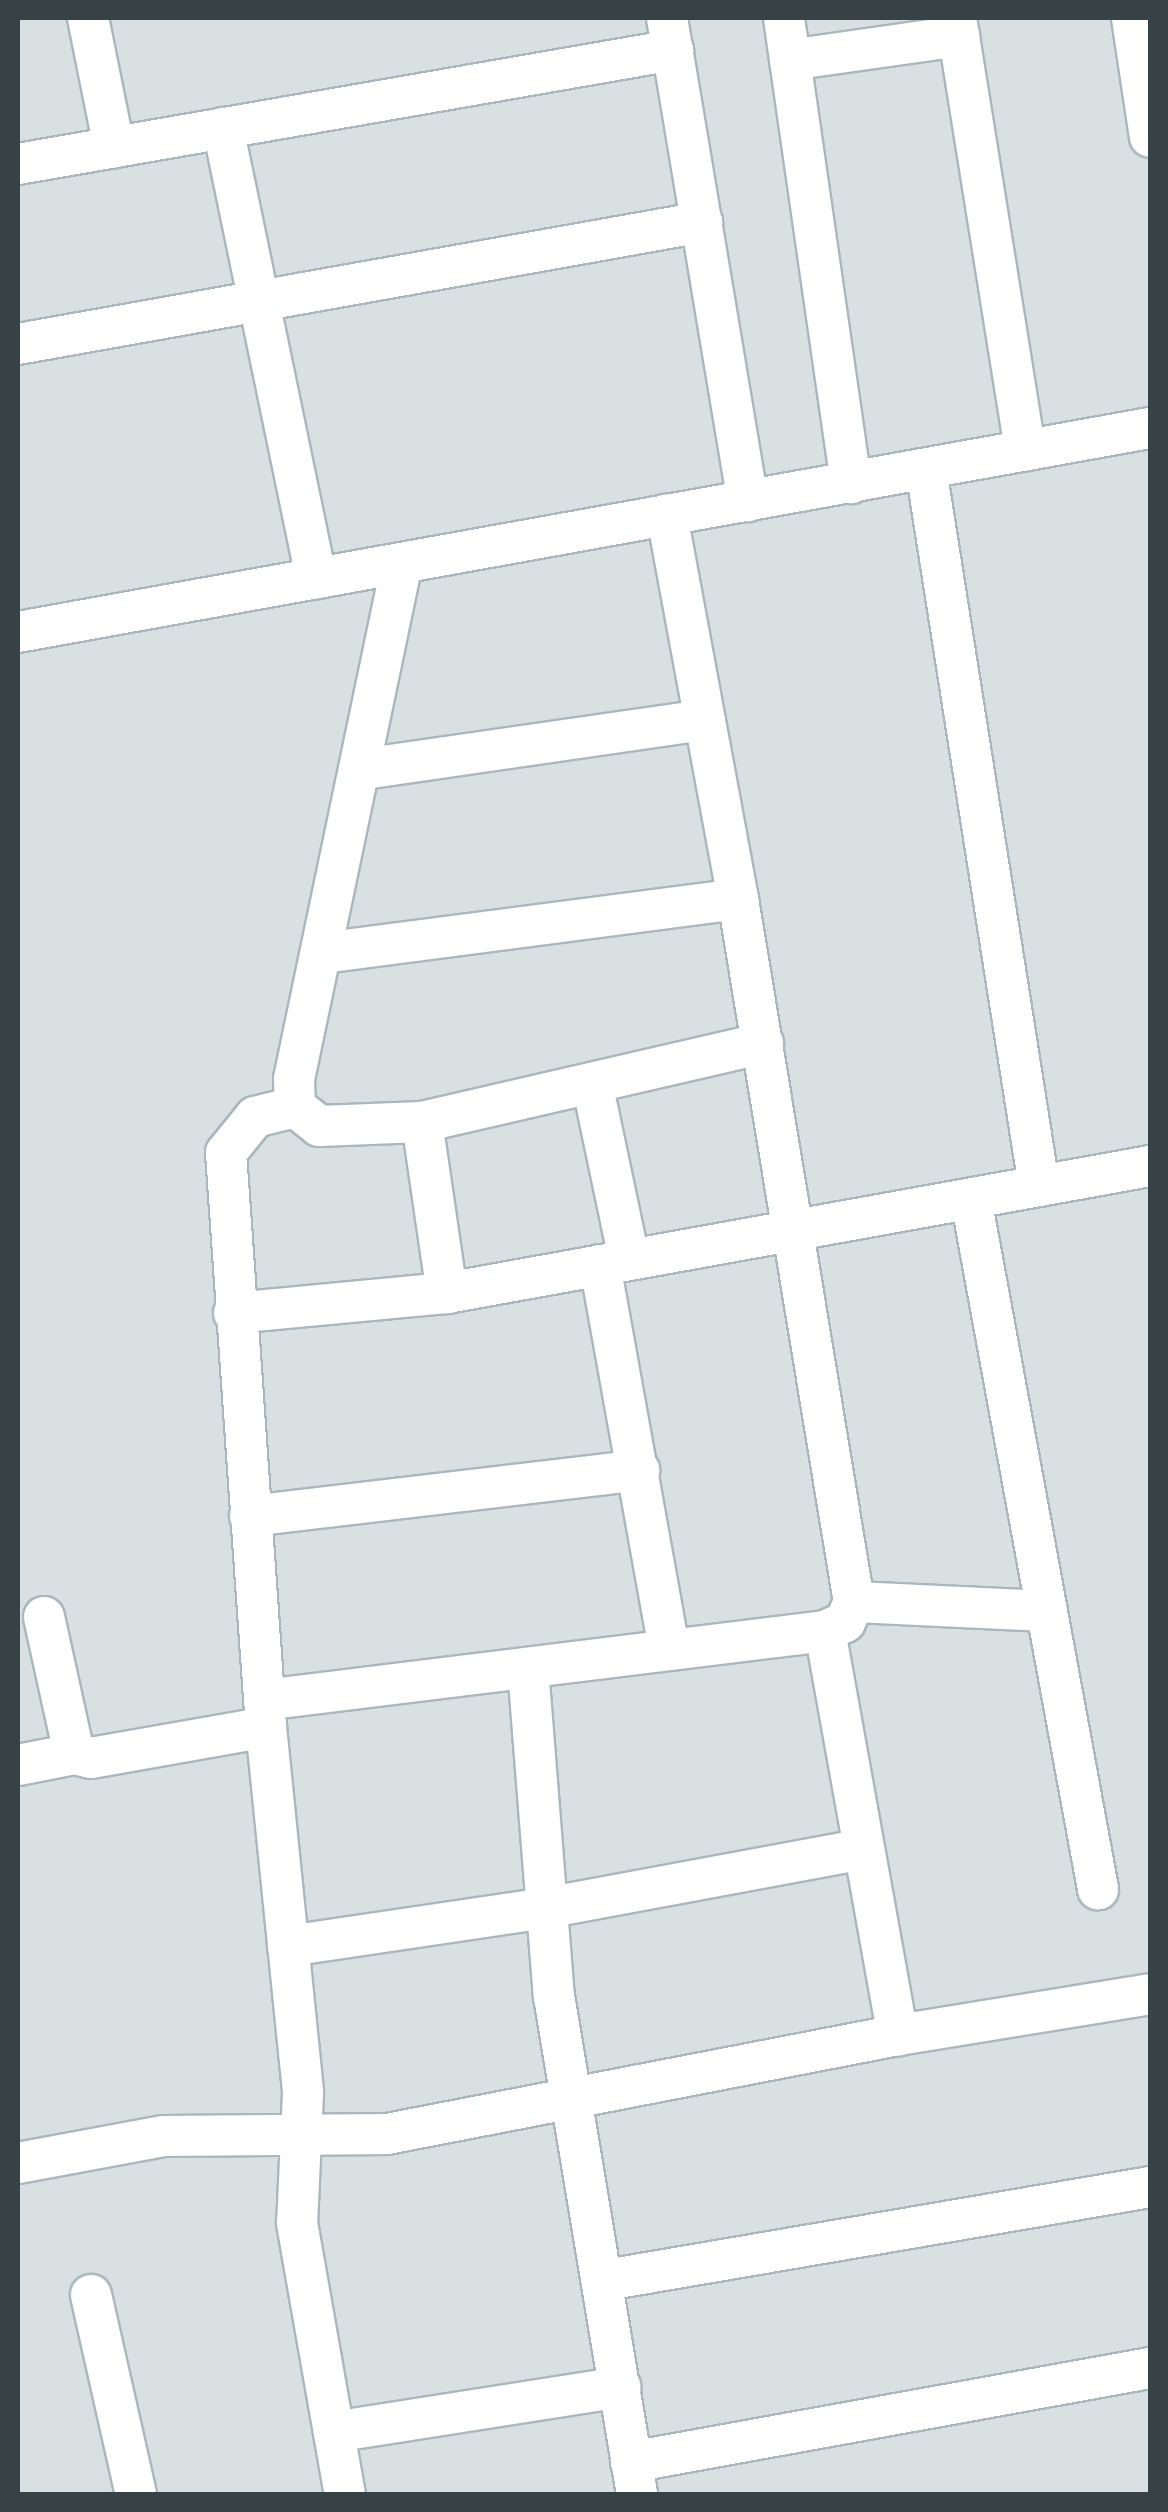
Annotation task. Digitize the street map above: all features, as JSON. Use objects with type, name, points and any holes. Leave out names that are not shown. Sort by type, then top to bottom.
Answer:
[{"type":"street","points":[[88,18],[114,147]]},
{"type":"street","points":[[784,18],[851,483]]},
{"type":"street","points":[[790,60],[958,27],[1025,451]]},
{"type":"street","points":[[1139,29],[1150,136]]},
{"type":"street","points":[[18,164],[222,128],[670,34],[748,501]]},
{"type":"street","points":[[222,128],[316,578]]},
{"type":"street","points":[[18,344],[702,222]]},
{"type":"street","points":[[18,632],[1150,428]]},
{"type":"street","points":[[926,469],[1039,1186]]},
{"type":"street","points":[[18,1766],[74,1754],[91,1758],[265,1714],[528,1668],[825,1630],[845,1622],[854,1602],[763,1043],[667,515]]},
{"type":"street","points":[[402,563],[363,769],[294,1079],[296,1107],[320,1126],[353,1130],[422,1122],[763,1043]]},
{"type":"street","points":[[363,769],[705,720]]},
{"type":"street","points":[[322,953],[738,899]]},
{"type":"street","points":[[592,1083],[639,1470],[669,1650]]},
{"type":"street","points":[[296,1107],[256,1117],[226,1153],[234,1313],[265,1714],[302,2136],[297,2223],[346,2494]]},
{"type":"street","points":[[422,1122],[447,1293]]},
{"type":"street","points":[[234,1313],[447,1293],[1150,1167]]},
{"type":"street","points":[[970,1199],[1098,1889]]},
{"type":"street","points":[[250,1516],[639,1470]]},
{"type":"street","points":[[854,1602],[1046,1611]]},
{"type":"street","points":[[44,1618],[74,1754]]},
{"type":"street","points":[[825,1630],[898,2035]]},
{"type":"street","points":[[528,1668],[552,1907],[554,1996],[606,2280],[634,2478],[1150,2368]]},
{"type":"street","points":[[288,1946],[552,1907],[864,1848]]},
{"type":"street","points":[[18,2163],[164,2136],[387,2134],[898,2035],[1150,1994]]},
{"type":"street","points":[[606,2280],[1150,2186]]},
{"type":"street","points":[[91,2295],[136,2494]]},
{"type":"street","points":[[334,2432],[620,2387]]},
{"type":"shaded area","points":[[18,18],[1150,18],[1150,2494],[18,2494]]}]
